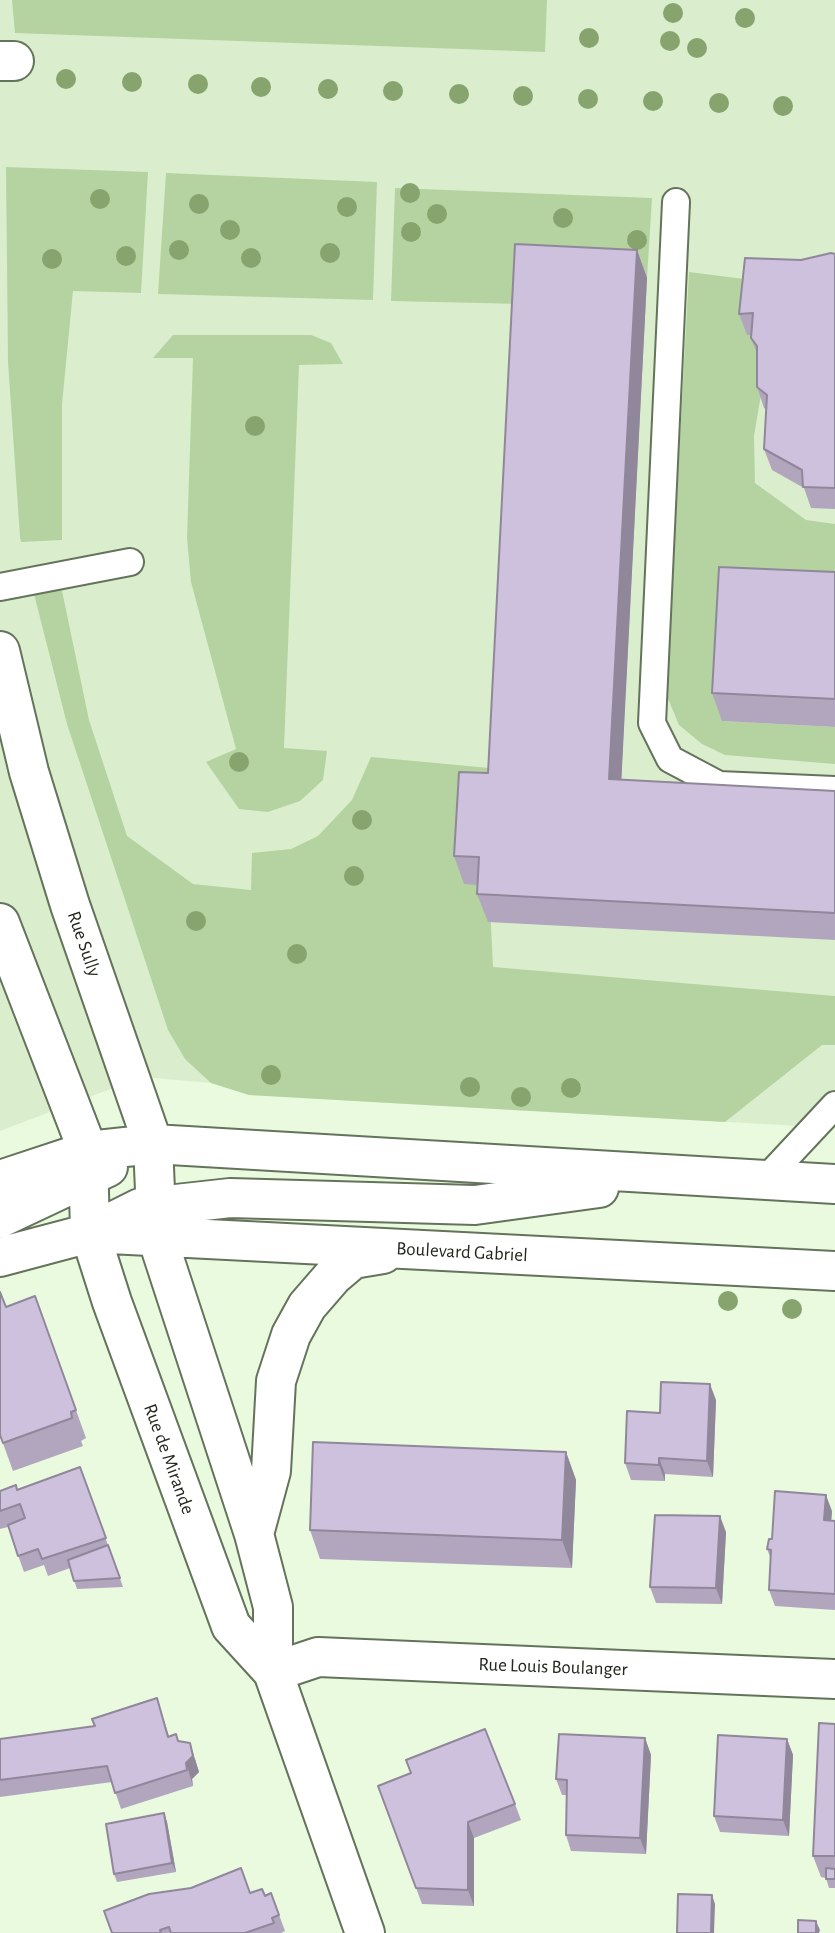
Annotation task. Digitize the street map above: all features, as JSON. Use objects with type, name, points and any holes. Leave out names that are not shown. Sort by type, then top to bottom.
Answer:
[{"type":"main road","name":"Rue Sully","points":[[0,651],[29,772],[70,905],[153,1144],[156,1221]]},
{"type":"main road","points":[[0,935],[88,1163],[90,1233]]},
{"type":"main road","points":[[0,1180],[88,1163],[153,1144],[835,1184]]},
{"type":"main road","points":[[0,1218],[88,1163]]},
{"type":"main road","points":[[156,1221],[230,1198],[474,1205],[688,1176]]},
{"type":"main road","name":"Boulevard Gabriel","points":[[0,1258],[90,1233],[156,1221],[407,1249],[835,1271]]},
{"type":"main road","name":"Rue de Mirande","points":[[156,1221],[254,1534],[273,1607],[273,1672],[365,1933]]},
{"type":"main road","name":"Rue de Mirande","points":[[90,1233],[112,1302],[231,1626],[273,1672]]},
{"type":"main road","points":[[254,1534],[271,1471],[276,1381],[291,1335],[307,1306],[353,1259],[407,1249]]},
{"type":"main road","name":"Rue Louis Boulanger","points":[[273,1672],[318,1657],[835,1679]]},
{"type":"lane","points":[[676,202],[652,723],[670,760],[719,785],[835,790]]},
{"type":"lane","points":[[0,587],[130,562]]},
{"type":"lane","points":[[765,1180],[835,1105]]},
{"type":"shaded area","points":[[0,0],[835,0],[835,1128],[249,1095],[211,1083],[142,1077],[0,1131]]},
{"type":"shaded area","points":[[12,0],[547,0],[545,52],[15,33]]},
{"type":"shaded area","points":[[6,167],[148,172],[141,293],[73,291],[62,404],[62,540],[21,542],[20,537],[8,362]]},
{"type":"shaded area","points":[[166,173],[377,182],[373,300],[158,294]]},
{"type":"shaded area","points":[[395,188],[652,198],[647,278],[525,272],[523,304],[391,301]]},
{"type":"shaded area","points":[[689,272],[752,280],[768,353],[754,436],[755,483],[806,520],[835,524],[835,600],[722,721],[835,727],[835,764],[725,755],[702,744],[679,725],[666,694]]},
{"type":"shaded area","points":[[173,335],[311,335],[331,343],[343,364],[299,365],[284,748],[327,751],[323,780],[300,801],[268,812],[239,809],[206,762],[236,749],[191,582],[187,538],[193,358],[153,358]]},
{"type":"shaded area","points":[[61,586],[89,720],[127,836],[193,884],[251,890],[252,853],[291,849],[318,836],[352,800],[371,757],[500,769],[489,885],[493,967],[835,996],[835,1045],[822,1045],[725,1122],[249,1095],[211,1083],[185,1059],[168,1030],[67,724],[34,594]]},
{"type":"building","points":[[515,244],[637,250],[609,779],[835,791],[835,913],[477,894],[479,857],[454,856],[459,772],[488,773]]},
{"type":"building","points":[[835,254],[835,488],[803,487],[802,470],[764,449],[767,395],[757,387],[757,346],[751,338],[753,313],[739,314],[745,258],[801,260]]},
{"type":"building","points":[[719,567],[835,572],[835,699],[712,693]]},
{"type":"building","points":[[0,1292],[6,1307],[35,1296],[76,1410],[71,1412],[72,1418],[3,1443],[0,1435]]},
{"type":"building","points":[[661,1382],[710,1384],[707,1461],[659,1458],[659,1465],[625,1463],[627,1411],[660,1413]]},
{"type":"building","points":[[313,1442],[566,1452],[562,1540],[310,1530]]},
{"type":"building","points":[[80,1467],[106,1538],[42,1559],[38,1549],[18,1556],[8,1525],[25,1518],[20,1504],[0,1511],[0,1491],[16,1485],[17,1490]]},
{"type":"building","points":[[775,1491],[826,1495],[824,1520],[835,1521],[835,1594],[769,1590],[771,1550],[767,1549],[769,1539],[772,1539]]},
{"type":"building","points":[[655,1515],[720,1516],[716,1588],[650,1587]]},
{"type":"building","points":[[108,1545],[120,1578],[74,1581],[68,1560]]},
{"type":"building","points":[[157,1698],[168,1737],[176,1734],[178,1741],[190,1743],[193,1756],[186,1763],[187,1770],[115,1793],[107,1766],[0,1780],[0,1739],[95,1726],[92,1719]]},
{"type":"building","points":[[819,1723],[835,1724],[835,1856],[813,1856]]},
{"type":"building","points":[[485,1729],[515,1804],[468,1822],[468,1890],[416,1888],[378,1786],[411,1773],[406,1760]]},
{"type":"building","points":[[559,1734],[645,1738],[640,1838],[566,1835],[567,1780],[556,1779]]},
{"type":"building","points":[[718,1735],[787,1739],[783,1820],[714,1816]]},
{"type":"building","points":[[164,1813],[172,1863],[114,1874],[106,1824]]},
{"type":"building","points":[[241,1868],[250,1893],[262,1889],[265,1896],[271,1893],[279,1915],[272,1918],[274,1923],[245,1933],[171,1933],[169,1927],[160,1930],[161,1933],[112,1933],[104,1911],[149,1894],[191,1888]]},
{"type":"building","points":[[826,1868],[835,1869],[835,1879],[826,1879]]},
{"type":"building","points":[[678,1894],[712,1895],[711,1933],[677,1933]]},
{"type":"building","points":[[798,1920],[816,1921],[816,1933],[798,1933]]}]
